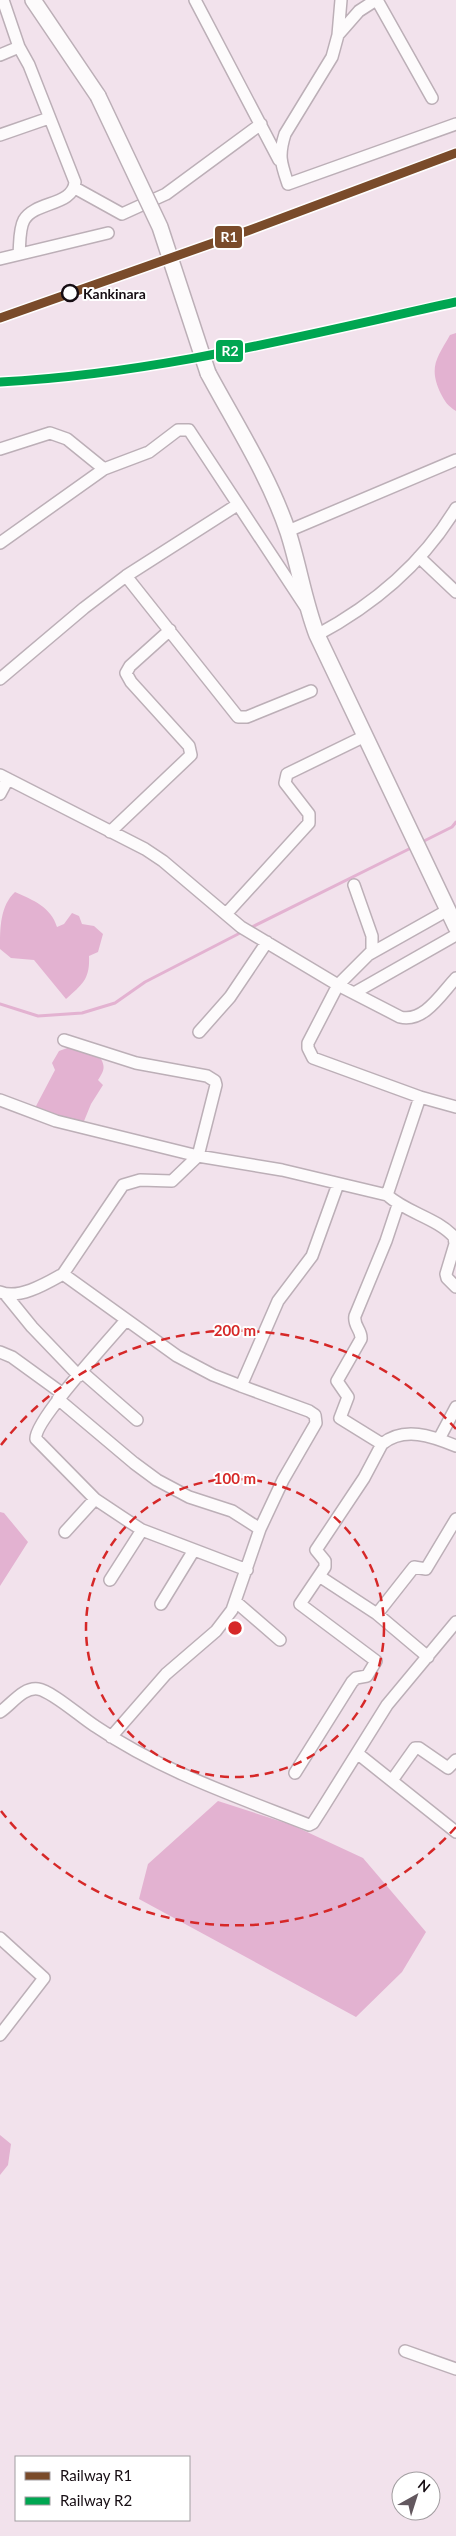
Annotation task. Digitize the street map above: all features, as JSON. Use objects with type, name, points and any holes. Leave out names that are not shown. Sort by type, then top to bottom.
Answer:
[{"type":"main road","points":[[33,0],[98,96],[160,226],[208,373],[262,475],[288,531],[308,612],[317,635],[456,927]]},
{"type":"street","points":[[3,0],[19,47],[29,65],[75,182],[70,195],[34,211],[24,220],[19,254]]},
{"type":"street","points":[[196,0],[261,124],[279,160],[288,184],[456,124]]},
{"type":"street","points":[[279,160],[285,134],[332,57],[338,35],[341,0]]},
{"type":"street","points":[[338,35],[360,12],[376,0],[432,98]]},
{"type":"street","points":[[0,55],[19,47]]},
{"type":"street","points":[[0,136],[49,118]]},
{"type":"street","points":[[74,188],[122,214],[166,194],[261,124]]},
{"type":"street","points":[[0,259],[108,232]]},
{"type":"street","points":[[0,543],[104,469],[149,452],[178,430],[184,428],[189,430],[194,436],[308,612]]},
{"type":"street","points":[[0,449],[50,433],[67,440],[104,469]]},
{"type":"street","points":[[288,531],[456,460]]},
{"type":"street","points":[[0,679],[56,630],[126,576],[237,505]]},
{"type":"street","points":[[317,635],[365,607],[419,557],[456,508]]},
{"type":"street","points":[[419,557],[456,592]]},
{"type":"street","points":[[126,576],[238,717],[247,717],[311,691]]},
{"type":"street","points":[[110,832],[191,756],[189,746],[131,682],[126,673],[130,666],[170,630]]},
{"type":"street","points":[[226,914],[309,823],[309,814],[285,782],[288,774],[365,736]]},
{"type":"street","points":[[0,794],[4,777],[163,861],[241,927],[338,985],[400,1017],[414,1019],[422,1015],[456,978]]},
{"type":"street","points":[[354,885],[372,936],[372,951],[338,985],[308,1043],[310,1055],[313,1058],[420,1097],[456,1107]]},
{"type":"street","points":[[368,955],[448,910]]},
{"type":"street","points":[[354,993],[456,936]]},
{"type":"street","points":[[199,1032],[230,997],[266,942]]},
{"type":"street","points":[[3,1293],[30,1290],[63,1274],[123,1185],[140,1180],[172,1181],[198,1156],[216,1084],[215,1080],[207,1076],[136,1063],[64,1040]]},
{"type":"street","points":[[387,1195],[420,1097]]},
{"type":"street","points":[[0,1100],[56,1121],[198,1156],[282,1170],[387,1195],[398,1205],[444,1229],[454,1237],[446,1274],[447,1278],[456,1287]]},
{"type":"street","points":[[241,1386],[278,1302],[312,1256],[338,1184]]},
{"type":"street","points":[[382,1444],[340,1418],[348,1397],[337,1381],[361,1339],[361,1334],[354,1323],[355,1316],[386,1241],[398,1205]]},
{"type":"street","points":[[63,1274],[177,1356],[212,1375],[309,1411],[316,1418],[260,1529],[236,1602],[216,1631],[166,1674],[111,1738]]},
{"type":"street","points":[[3,1293],[32,1328],[81,1374],[137,1420]]},
{"type":"street","points":[[126,1320],[61,1396],[37,1428],[36,1439],[95,1499],[142,1530],[247,1570]]},
{"type":"street","points":[[0,1352],[12,1357],[61,1396],[134,1463],[157,1480],[189,1497],[232,1510],[260,1529]]},
{"type":"street","points":[[440,1439],[456,1407]]},
{"type":"street","points":[[295,1772],[352,1682],[356,1678],[367,1676],[376,1661],[300,1604],[326,1564],[316,1550],[364,1478],[382,1444],[390,1437],[408,1434],[440,1439],[456,1446]]},
{"type":"street","points":[[65,1532],[95,1499]]},
{"type":"street","points":[[377,1614],[414,1567],[426,1569],[456,1519]]},
{"type":"street","points":[[110,1580],[142,1530]]},
{"type":"street","points":[[161,1604],[194,1550]]},
{"type":"street","points":[[319,1576],[377,1614],[428,1657]]},
{"type":"street","points":[[236,1602],[280,1640]]},
{"type":"street","points":[[0,1712],[23,1693],[38,1689],[46,1692],[111,1738],[165,1768],[309,1824],[313,1823],[400,1688],[456,1622]]},
{"type":"street","points":[[393,1780],[415,1748],[419,1748],[448,1768],[456,1760]]},
{"type":"street","points":[[357,1753],[456,1832]]},
{"type":"street","points":[[0,1938],[44,1978],[0,2035]]},
{"type":"street","points":[[405,2352],[456,2369]]},
{"type":"shaded area","points":[[456,333],[456,411],[447,404],[441,394],[435,377],[435,370],[438,357],[450,335]]},
{"type":"shaded area","points":[[15,892],[35,901],[46,909],[57,927],[64,924],[72,913],[79,916],[82,924],[94,926],[103,934],[98,952],[89,956],[87,976],[66,999],[34,960],[11,958],[0,949],[2,918],[6,904]]},
{"type":"shaded area","points":[[70,1047],[101,1059],[104,1067],[98,1080],[103,1085],[91,1104],[82,1126],[35,1108],[55,1070],[52,1063],[59,1051]]},
{"type":"shaded area","points":[[0,1512],[4,1513],[28,1542],[0,1586]]},
{"type":"shaded area","points":[[218,1801],[292,1825],[363,1858],[426,1932],[402,1972],[356,2017],[139,1899],[148,1864]]},
{"type":"shaded area","points":[[0,2135],[11,2144],[8,2165],[0,2175]]},
{"type":"waterway","points":[[420,843],[452,827],[456,822]]},
{"type":"waterway","points":[[250,928],[413,847]]},
{"type":"waterway","points":[[0,1004],[38,1016],[82,1013],[115,1003],[145,982],[242,932]]},
{"type":"railway","points":[[0,318],[250,230],[456,153]]},
{"type":"railway","points":[[0,382],[58,378],[173,362],[286,340],[456,302]]},
{"type":"rail line","name":"R1","points":[[0,318],[250,230],[456,153]]},
{"type":"rail line","name":"R2","points":[[0,382],[58,378],[173,362],[286,340],[456,302]]},
{"type":"place","name":"Kankinara","points":[[70,293]]}]
